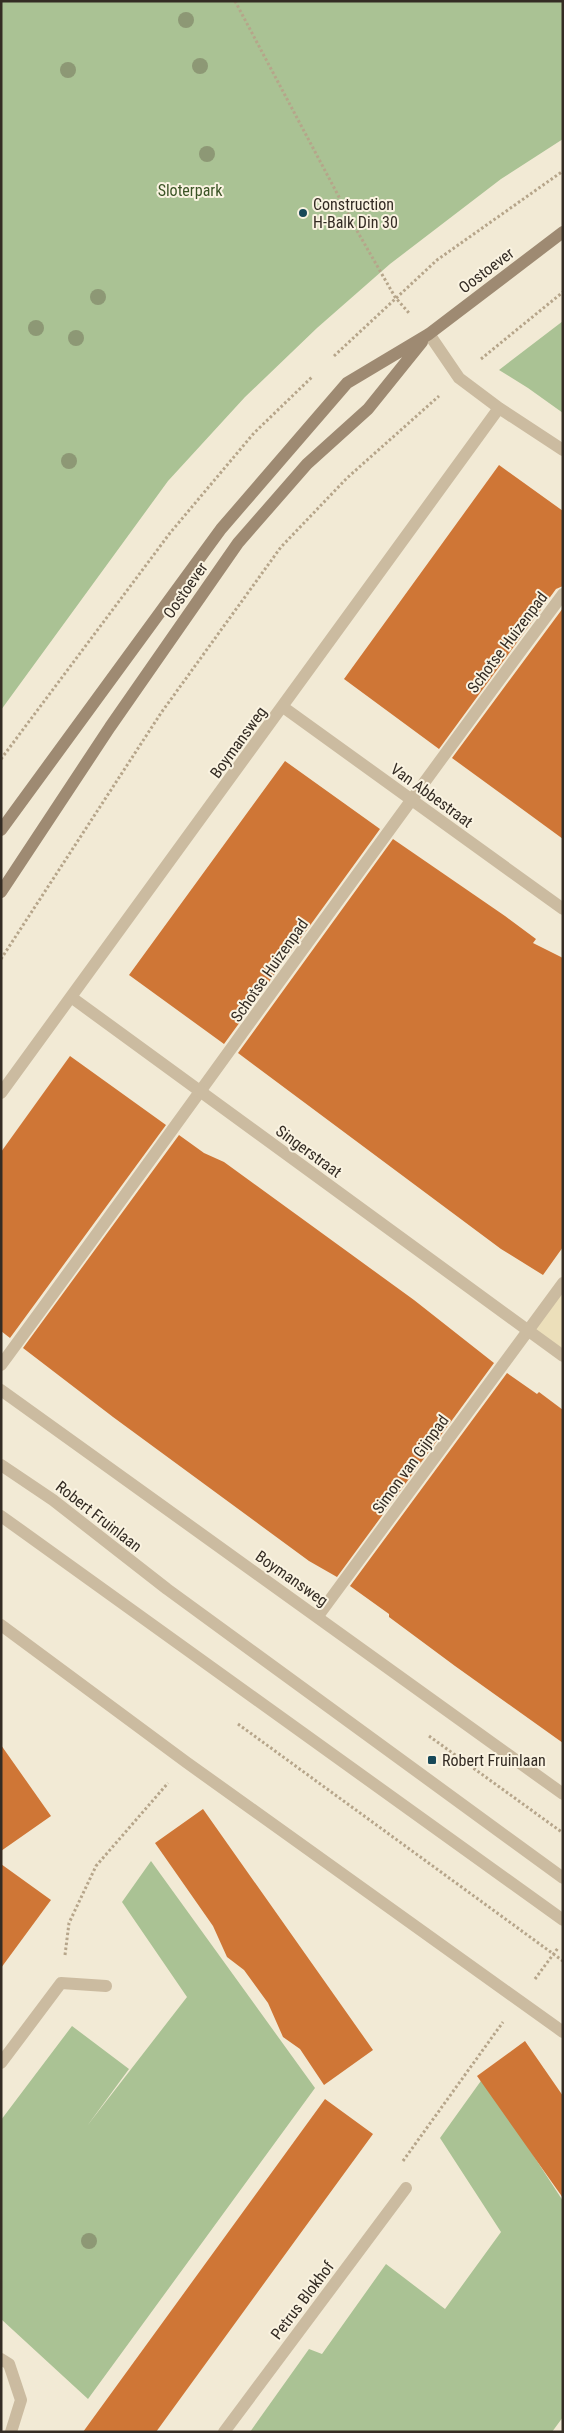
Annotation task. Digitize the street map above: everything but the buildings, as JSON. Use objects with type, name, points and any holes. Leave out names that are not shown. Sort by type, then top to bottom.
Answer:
[{"type":"main road","name":"Oostoever","points":[[1,830],[221,529],[347,383],[428,334],[563,232]]},
{"type":"main road","name":"Oostoever","points":[[1,892],[110,727],[238,543],[307,464],[368,409],[428,334]]},
{"type":"street","points":[[428,334],[459,378],[499,408],[563,450]]},
{"type":"street","name":"Boymansweg","points":[[1,1093],[499,408]]},
{"type":"street","name":"Schotse Huizenpad","points":[[1,1365],[202,1092],[410,800],[563,594]]},
{"type":"street","name":"Van Abbestraat","points":[[283,707],[563,909]]},
{"type":"street","name":"Singerstraat","points":[[71,997],[563,1356]]},
{"type":"street","name":"Simon van Gijnpad","points":[[318,1616],[563,1283]]},
{"type":"street","name":"Boymansweg","points":[[1,1390],[318,1616],[563,1794]]},
{"type":"street","name":"Robert Fruinlaan","points":[[1,1465],[54,1500],[175,1595],[563,1878]]},
{"type":"street","points":[[1,1516],[563,1920]]},
{"type":"street","points":[[1,1625],[186,1762],[563,2032]]},
{"type":"street","points":[[1,2063],[61,1983],[106,1986]]},
{"type":"street","name":"Petrus Blokhof","points":[[224,2432],[406,2188]]},
{"type":"street","points":[[1,2359],[9,2364],[21,2400],[11,2432]]},
{"type":"path","points":[[234,1],[395,297]]},
{"type":"path","points":[[1,959],[161,713],[282,547],[347,478],[459,378],[563,292]]},
{"type":"path","points":[[233,1721],[563,1960]]},
{"type":"path","points":[[442,1745],[563,1833]]},
{"type":"path","points":[[61,1983],[70,1922],[96,1866],[186,1762]]},
{"type":"path","points":[[406,2188],[402,2162],[519,2000]]},
{"type":"green space","name":"Sloterpark","points":[[1,1],[563,1],[563,139],[501,179],[390,264],[317,328],[245,397],[168,481],[1,710]]},
{"type":"green space","points":[[563,321],[563,413],[499,370]]},
{"type":"green space","points":[[151,1861],[315,2088],[88,2399],[1,2319],[1,2120],[72,2026],[129,2069],[87,2126],[187,1997],[122,1902]]},
{"type":"green space","points":[[483,2078],[563,2201],[563,2417],[552,2432],[250,2432],[309,2349],[322,2354],[386,2264],[445,2309],[501,2232],[440,2138]]},
{"type":"shaded area","points":[[563,1283],[563,1356],[528,1331]]},
{"type":"place","name":"Construction H-Balk Din 30","points":[[303,213]]},
{"type":"place","name":"Robert Fruinlaan","points":[[432,1760]]}]
